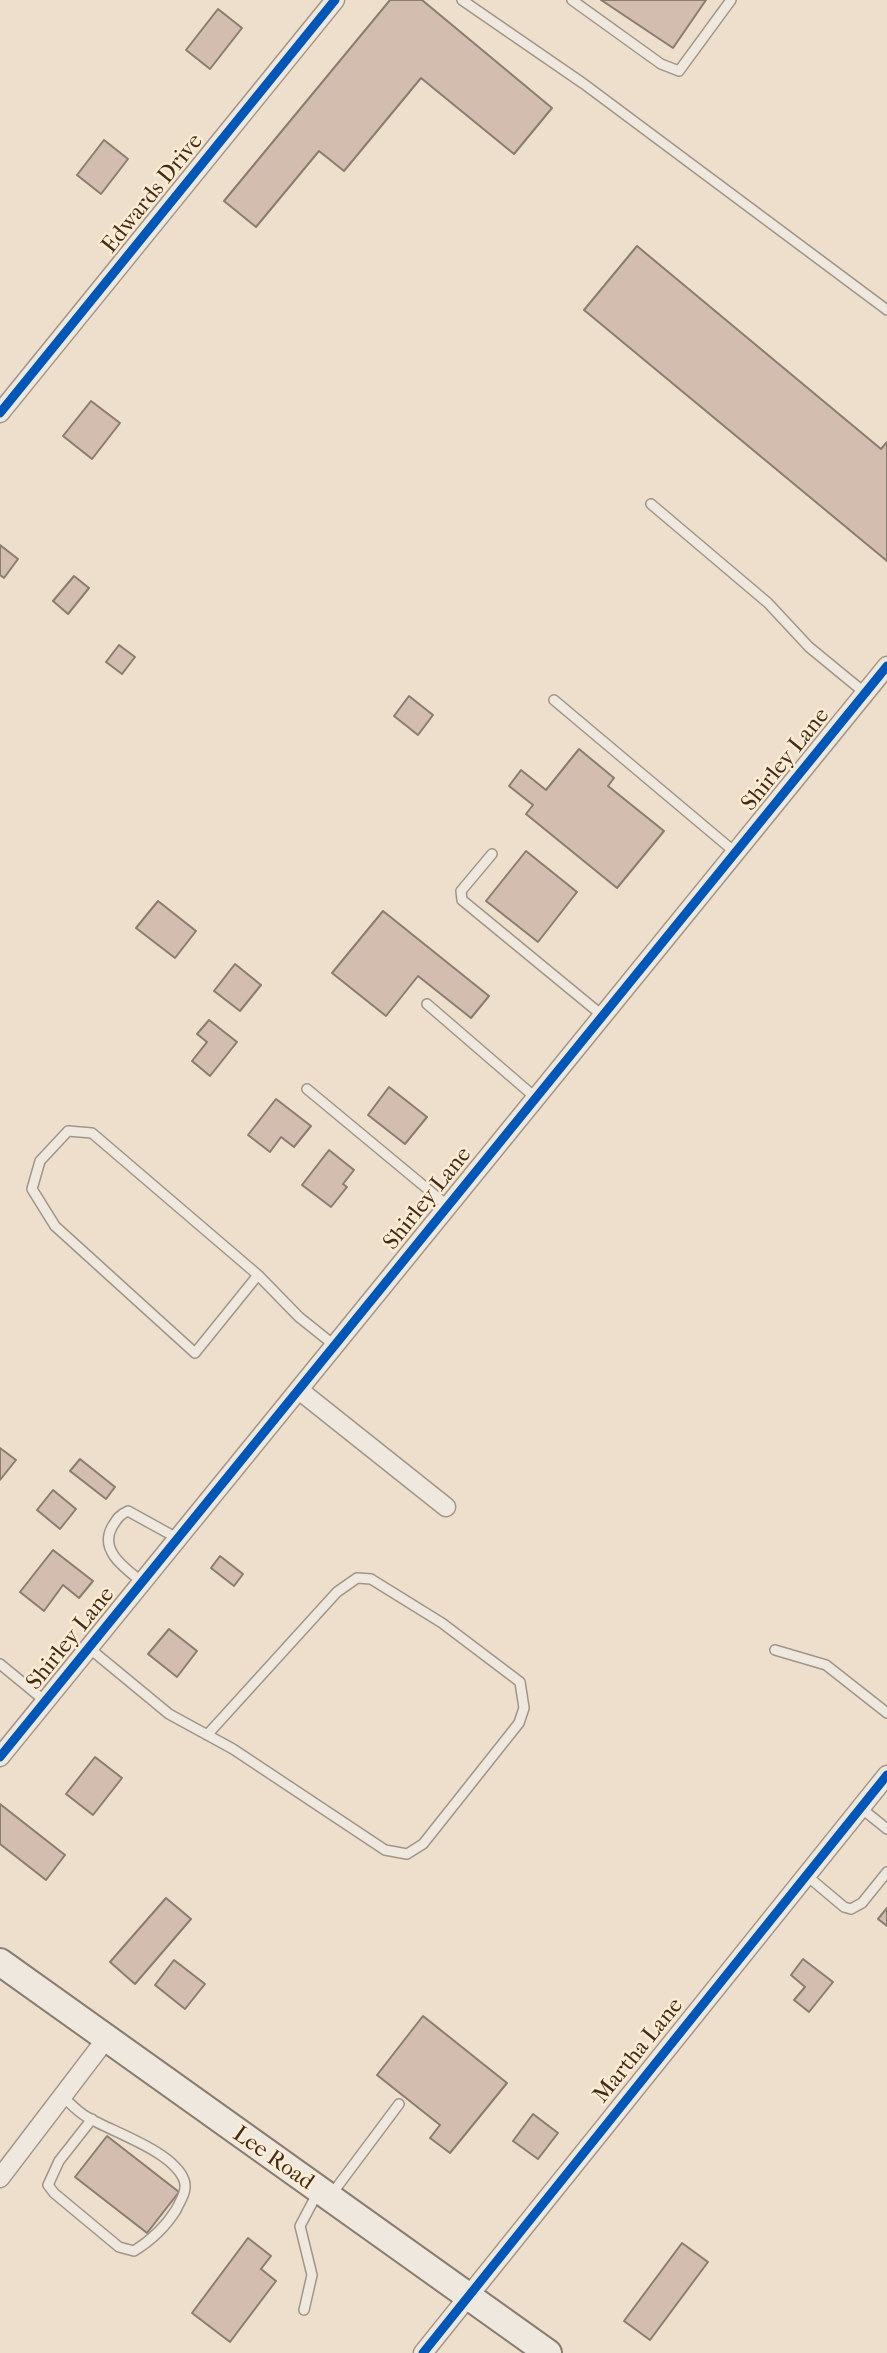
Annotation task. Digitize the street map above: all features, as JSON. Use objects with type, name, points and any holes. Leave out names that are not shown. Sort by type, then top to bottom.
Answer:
[{"type":"main road","name":"Lee Road","points":[[0,1962],[548,2353]]},
{"type":"street","name":"Edwards Drive","points":[[0,412],[335,0]]},
{"type":"street","name":"Shirley Lane","points":[[0,1757],[887,666]]},
{"type":"street","points":[[299,1390],[446,1507]]},
{"type":"street","name":"Martha Lane","points":[[423,2353],[887,1775]]},
{"type":"street","points":[[0,2178],[106,2039]]},
{"type":"lane","points":[[462,0],[584,84],[887,310]]},
{"type":"lane","points":[[572,0],[662,64],[679,71],[730,0]]},
{"type":"lane","points":[[651,504],[768,603],[809,647],[865,693]]},
{"type":"lane","points":[[554,700],[736,853]]},
{"type":"lane","points":[[492,854],[461,891],[462,900],[603,1016]]},
{"type":"lane","points":[[427,1004],[536,1098]]},
{"type":"lane","points":[[307,1089],[448,1206]]},
{"type":"lane","points":[[258,1275],[195,1353],[55,1226],[32,1189],[40,1161],[68,1131],[92,1133],[258,1275],[299,1317],[334,1345]]},
{"type":"lane","points":[[142,1582],[117,1561],[108,1547],[108,1535],[119,1516],[128,1511],[177,1538]]},
{"type":"lane","points":[[89,1648],[169,1714],[207,1735],[385,1850],[407,1854],[423,1844],[519,1723],[524,1708],[520,1682],[487,1654],[371,1579],[357,1578],[337,1591],[207,1735]]},
{"type":"lane","points":[[775,1650],[827,1665],[887,1713]]},
{"type":"lane","points":[[0,1664],[45,1701]]},
{"type":"lane","points":[[861,1808],[887,1829]]},
{"type":"lane","points":[[806,1875],[844,1907],[851,1909],[862,1903],[887,1872]]},
{"type":"lane","points":[[62,2096],[92,2119],[129,2135],[178,2169],[185,2182],[185,2192],[173,2214],[148,2243],[134,2251],[119,2247],[48,2185],[59,2161],[92,2119]]},
{"type":"lane","points":[[304,2310],[312,2275],[300,2226],[323,2194],[399,2104]]},
{"type":"building","points":[[390,0],[422,0],[552,108],[514,154],[421,78],[344,171],[319,151],[256,227],[224,201]]},
{"type":"building","points":[[601,0],[706,0],[673,48]]},
{"type":"building","points":[[218,9],[242,28],[210,69],[186,50]]},
{"type":"building","points":[[104,140],[128,159],[101,194],[77,175]]},
{"type":"building","points":[[637,246],[881,449],[887,442],[887,561],[584,310]]},
{"type":"building","points":[[91,401],[120,423],[92,459],[63,436]]},
{"type":"building","points":[[0,545],[18,559],[4,578],[0,575]]},
{"type":"building","points":[[74,576],[89,588],[68,614],[53,601]]},
{"type":"building","points":[[119,645],[135,657],[122,674],[106,662]]},
{"type":"building","points":[[409,696],[433,715],[418,735],[394,716]]},
{"type":"building","points":[[579,749],[614,778],[608,786],[664,831],[617,888],[526,814],[533,805],[509,786],[521,770],[546,790]]},
{"type":"building","points":[[526,851],[577,892],[538,942],[486,901]]},
{"type":"building","points":[[158,901],[196,931],[175,958],[136,928]]},
{"type":"building","points":[[383,911],[489,996],[471,1018],[418,976],[386,1016],[332,973]]},
{"type":"building","points":[[235,964],[261,985],[240,1011],[214,991]]},
{"type":"building","points":[[209,1020],[237,1042],[210,1076],[192,1061],[207,1042],[197,1034]]},
{"type":"building","points":[[389,1087],[427,1117],[405,1144],[368,1115]]},
{"type":"building","points":[[276,1099],[311,1126],[294,1147],[281,1137],[270,1152],[248,1135]]},
{"type":"building","points":[[329,1150],[354,1170],[343,1184],[347,1187],[331,1207],[302,1185]]},
{"type":"building","points":[[0,1448],[16,1460],[0,1480]]},
{"type":"building","points":[[80,1459],[115,1487],[106,1499],[70,1471]]},
{"type":"building","points":[[53,1490],[76,1509],[60,1529],[37,1510]]},
{"type":"building","points":[[53,1550],[93,1581],[79,1598],[63,1585],[44,1611],[20,1592]]},
{"type":"building","points":[[220,1556],[243,1574],[234,1586],[211,1568]]},
{"type":"building","points":[[169,1629],[197,1651],[177,1677],[148,1654]]},
{"type":"building","points":[[95,1757],[122,1778],[93,1815],[66,1794]]},
{"type":"building","points":[[0,1804],[65,1855],[46,1880],[0,1844]]},
{"type":"building","points":[[166,1898],[191,1919],[135,1984],[110,1962]]},
{"type":"building","points":[[887,1908],[887,1926],[878,1919]]},
{"type":"building","points":[[803,1959],[833,1982],[809,2012],[794,2000],[805,1987],[791,1975]]},
{"type":"building","points":[[174,1960],[205,1984],[185,2009],[155,1985]]},
{"type":"building","points":[[423,2016],[507,2083],[450,2153],[430,2138],[440,2125],[377,2075]]},
{"type":"building","points":[[533,2114],[558,2133],[538,2159],[513,2141]]},
{"type":"building","points":[[107,2136],[179,2192],[147,2233],[75,2177]]},
{"type":"building","points":[[248,2238],[271,2256],[261,2269],[276,2281],[230,2342],[192,2313]]},
{"type":"building","points":[[682,2243],[708,2262],[650,2340],[624,2321]]},
{"type":"cycle path","points":[[0,413],[335,0]]},
{"type":"cycle path","points":[[0,1757],[887,666]]},
{"type":"cycle path","points":[[423,2353],[887,1775]]}]
